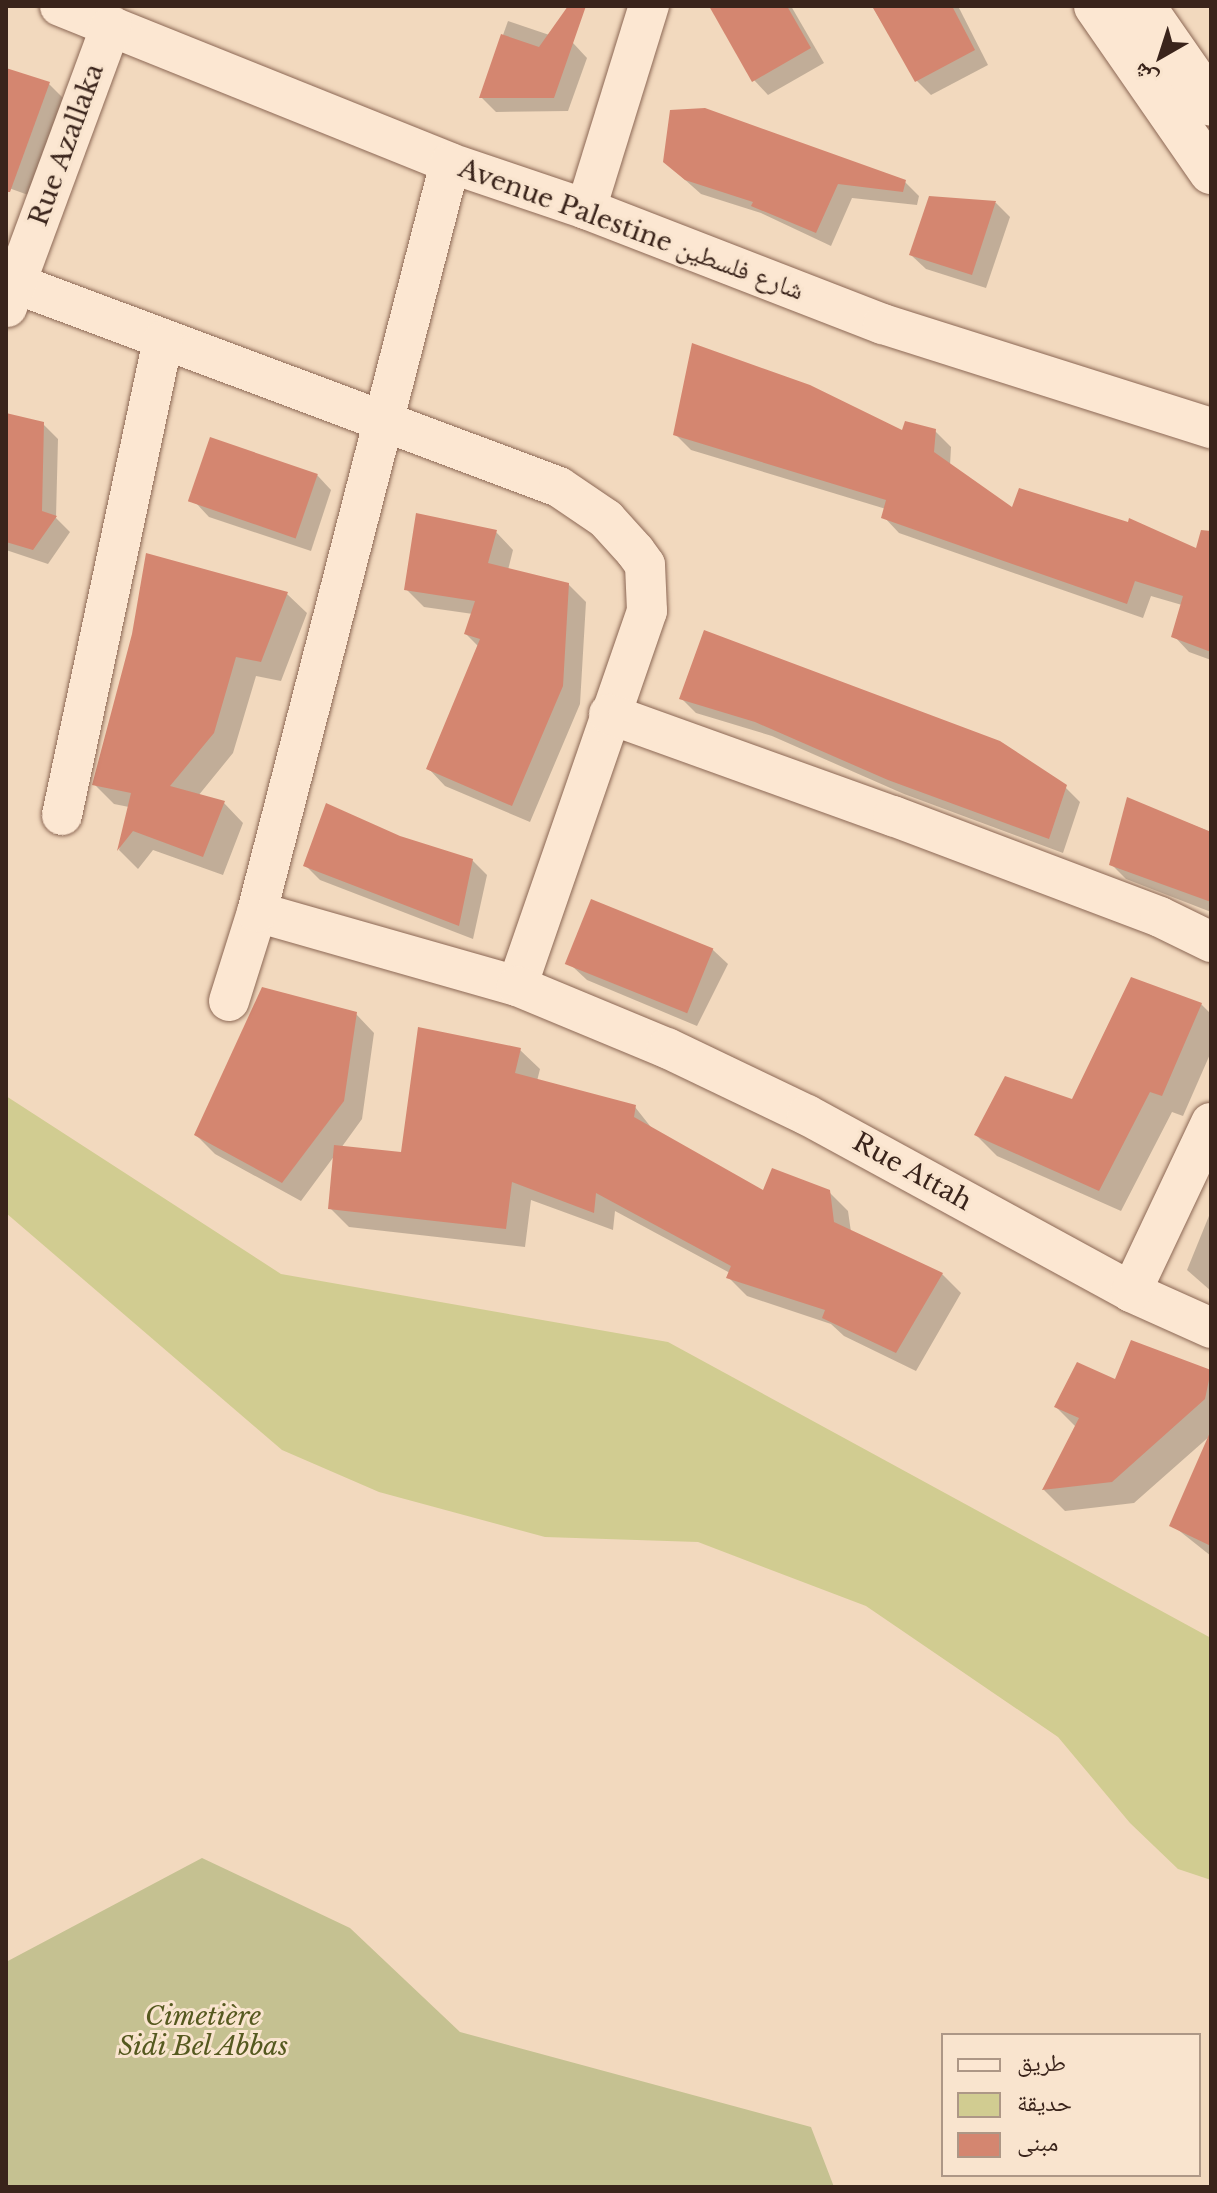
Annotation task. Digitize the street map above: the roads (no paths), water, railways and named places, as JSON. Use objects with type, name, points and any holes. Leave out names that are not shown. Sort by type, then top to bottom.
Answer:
[{"type":"main road","points":[[1096,6],[1211,172]]},
{"type":"main road","points":[[1143,6],[1211,104]]},
{"type":"street","name":"Avenue Palestine شارع فلسطين","points":[[60,6],[450,163],[586,209],[883,324],[1211,428]]},
{"type":"street","points":[[586,209],[649,6]]},
{"type":"street","name":"Rue Azallaka","points":[[9,291],[111,26]]},
{"type":"street","points":[[229,1001],[257,912],[379,423],[450,163]]},
{"type":"street","points":[[9,291],[163,341],[559,487],[606,519],[645,565],[647,611],[517,986]]},
{"type":"street","points":[[62,815],[163,341]]},
{"type":"street","points":[[609,714],[893,816],[1160,917],[1211,942]]},
{"type":"street","name":"Rue Attah","points":[[257,912],[517,986],[807,1115],[1131,1292],[1211,1328]]},
{"type":"street","points":[[1131,1292],[1211,1123]]},
{"type":"park label","name":"Cimetière Sidi Bel Abbas","points":[[203,2032]]}]
